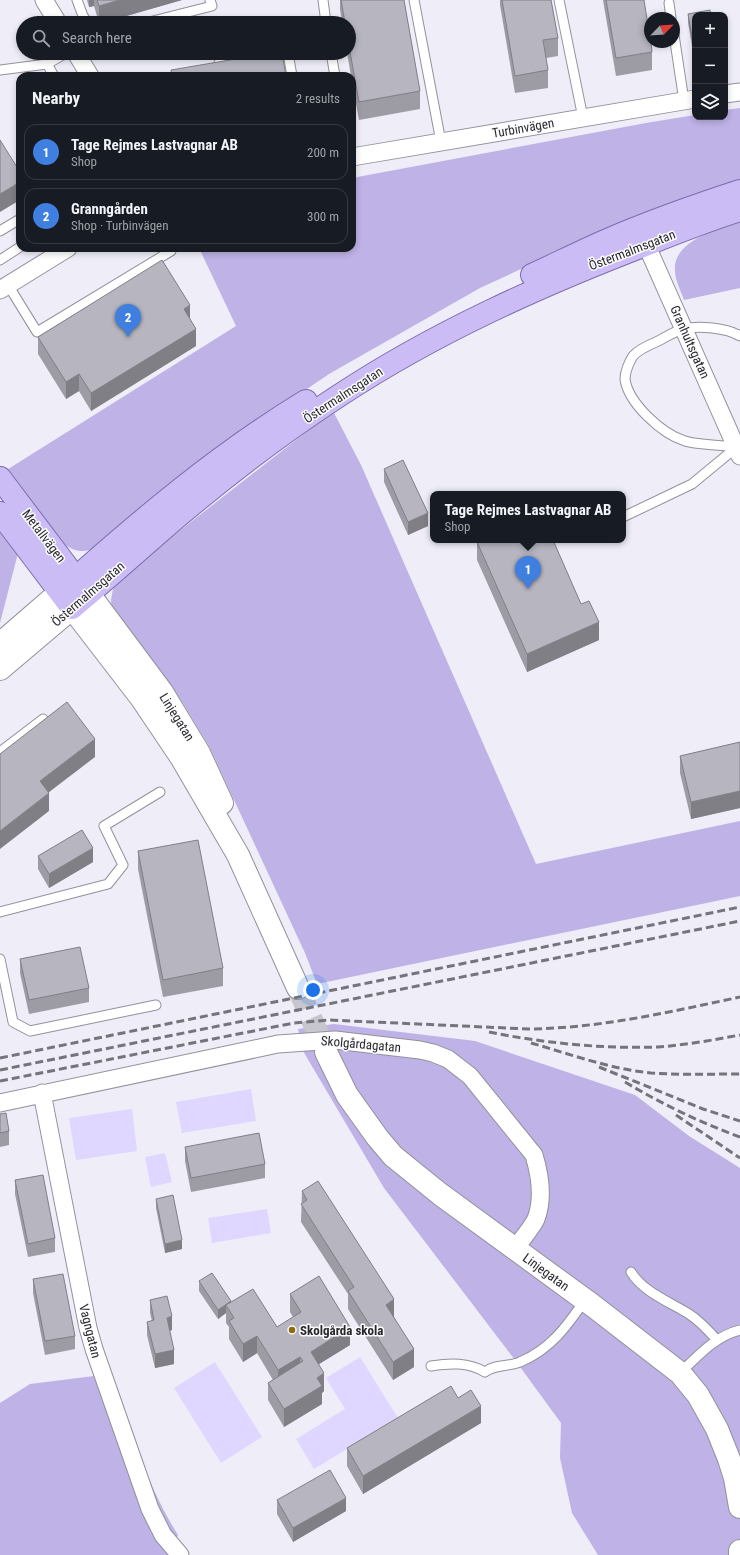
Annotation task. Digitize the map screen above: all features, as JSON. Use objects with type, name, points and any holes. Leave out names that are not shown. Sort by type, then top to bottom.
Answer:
[{"type":"main road","name":"Östermalmsgatan","points":[[66,600],[82,586],[177,518],[258,452],[341,394],[408,353],[468,321],[642,236],[700,204],[740,191]]},
{"type":"main road","name":"Östermalmsgatan","points":[[642,236],[706,221],[740,210]]},
{"type":"main road","name":"Metallvägen","points":[[0,478],[82,586]]},
{"type":"main road","name":"Metallvägen","points":[[0,513],[66,600]]},
{"type":"street","points":[[44,0],[54,16]]},
{"type":"street","points":[[80,60],[88,72]]},
{"type":"street","points":[[728,94],[740,92]]},
{"type":"street","name":"Turbinvägen","points":[[356,156],[689,100]]},
{"type":"street","name":"Granhultsgatan","points":[[642,236],[739,449]]},
{"type":"street","points":[[4,287],[61,252]]},
{"type":"street","name":"Linjegatan","points":[[82,586],[162,692],[199,753],[223,806],[238,855]]},
{"type":"street","name":"Linjegatan","points":[[66,600],[126,677],[165,732],[238,855],[298,988]]},
{"type":"street","name":"Östermalmsgatan","points":[[0,644],[66,600]]},
{"type":"street","name":"Östermalmsgatan","points":[[0,669],[66,600]]},
{"type":"street","name":"Skolgårdagatan","points":[[0,1103],[278,1044],[335,1040],[420,1050],[433,1053],[448,1059],[470,1076],[534,1155],[540,1184],[536,1220],[515,1249]]},
{"type":"street","name":"Linjegatan","points":[[326,1052],[347,1096],[377,1137],[394,1156],[421,1179],[585,1300],[680,1373],[698,1395],[717,1429],[735,1478],[740,1507]]},
{"type":"street","name":"Vagngatan","points":[[42,1094],[88,1328],[98,1363],[150,1509],[163,1535],[180,1555]]},
{"type":"lane","points":[[77,0],[83,16]]},
{"type":"lane","points":[[173,16],[212,6],[210,0]]},
{"type":"lane","points":[[323,0],[325,16]]},
{"type":"lane","points":[[414,0],[441,142]]},
{"type":"lane","points":[[559,0],[583,118]]},
{"type":"lane","points":[[669,3],[671,12]]},
{"type":"lane","points":[[677,48],[689,100]]},
{"type":"lane","points":[[0,70],[47,64],[54,60]]},
{"type":"lane","points":[[209,66],[231,60]]},
{"type":"lane","points":[[289,60],[291,72]]},
{"type":"lane","points":[[332,60],[334,72]]},
{"type":"lane","points":[[47,64],[52,72]]},
{"type":"lane","points":[[0,231],[16,221]]},
{"type":"lane","points":[[0,260],[16,250]]},
{"type":"lane","points":[[4,287],[37,332],[169,252]]},
{"type":"lane","points":[[739,449],[685,441],[668,432],[647,416],[637,404],[630,394],[625,379],[627,368],[633,356],[650,345],[684,329],[698,327],[723,329],[740,336]]},
{"type":"lane","points":[[626,516],[692,484],[739,449]]},
{"type":"lane","points":[[0,752],[43,719]]},
{"type":"lane","points":[[0,912],[108,884],[123,865],[104,826],[160,792]]},
{"type":"lane","points":[[0,959],[13,1022],[30,1032],[156,1005]]},
{"type":"lane","points":[[631,1272],[635,1278],[645,1286],[690,1315],[704,1326],[717,1340]]},
{"type":"lane","points":[[431,1366],[465,1364],[479,1368],[485,1372],[494,1367],[507,1366],[519,1362],[541,1350],[559,1335],[585,1300]]},
{"type":"lane","points":[[680,1373],[717,1340],[727,1334],[740,1330]]},
{"type":"shaded area","points":[[740,108],[740,184],[573,245],[480,288],[329,374],[261,420],[99,547],[80,551],[72,549],[62,543],[5,471],[236,326],[201,252],[356,252],[356,177],[692,115],[692,120],[728,120],[728,110]]},
{"type":"shaded area","points":[[740,222],[740,288],[684,300],[675,274],[676,261],[681,252],[688,244],[698,238],[720,228]]},
{"type":"shaded area","points":[[333,411],[361,465],[536,864],[740,821],[740,896],[317,984],[305,953],[209,746],[181,700],[151,659],[112,611],[111,600],[113,589],[121,578]]},
{"type":"shaded area","points":[[0,531],[18,553],[0,623]]},
{"type":"shaded area","points":[[334,1024],[475,1041],[635,1095],[689,1136],[740,1168],[740,1555],[598,1555],[572,1513],[560,1458],[561,1423],[384,1188],[303,1051],[298,1029]]},
{"type":"shaded area","points":[[251,1089],[256,1121],[182,1133],[176,1102]]},
{"type":"shaded area","points":[[132,1109],[137,1151],[76,1160],[69,1118]]},
{"type":"shaded area","points":[[165,1153],[172,1182],[151,1187],[145,1157]]},
{"type":"shaded area","points":[[267,1209],[271,1233],[212,1243],[208,1218]]},
{"type":"shaded area","points":[[360,1357],[398,1418],[314,1469],[296,1439],[345,1409],[326,1378]]},
{"type":"shaded area","points":[[215,1362],[262,1437],[221,1463],[174,1388]]},
{"type":"shaded area","points":[[110,1374],[148,1477],[178,1535],[170,1555],[0,1555],[0,1403],[30,1384]]},
{"type":"building","points":[[97,0],[120,0],[99,6]]},
{"type":"building","points":[[341,0],[404,0],[420,91],[359,102],[356,85],[356,72],[354,72],[352,60],[356,60],[356,16],[344,16]]},
{"type":"building","points":[[502,0],[551,0],[558,38],[543,40],[548,70],[515,76]]},
{"type":"building","points":[[606,0],[644,0],[646,12],[644,12],[644,48],[652,48],[652,52],[616,58]]},
{"type":"building","points":[[710,10],[710,12],[699,12]]},
{"type":"building","points":[[692,13],[692,37],[688,14]]},
{"type":"building","points":[[230,60],[283,60],[285,72],[171,72],[171,70]]},
{"type":"building","points":[[0,140],[16,166],[16,184],[0,194]]},
{"type":"building","points":[[162,260],[190,305],[184,309],[196,329],[91,393],[79,374],[66,382],[38,337]]},
{"type":"building","points":[[403,460],[428,513],[408,522],[384,469]]},
{"type":"building","points":[[477,543],[554,543],[581,604],[589,601],[599,622],[527,654]]},
{"type":"building","points":[[67,702],[95,739],[40,781],[49,793],[0,831],[0,754]]},
{"type":"building","points":[[740,742],[740,791],[691,802],[680,756]]},
{"type":"building","points":[[82,830],[93,848],[49,874],[38,856]]},
{"type":"building","points":[[198,840],[223,968],[163,980],[138,851]]},
{"type":"building","points":[[80,947],[89,988],[29,1000],[20,959]]},
{"type":"building","points":[[6,1113],[9,1131],[0,1133],[0,1114]]},
{"type":"building","points":[[259,1133],[265,1164],[191,1178],[185,1147]]},
{"type":"building","points":[[43,1175],[55,1238],[28,1244],[15,1180]]},
{"type":"building","points":[[318,1181],[394,1299],[386,1305],[414,1349],[393,1362],[348,1291],[354,1287],[301,1204],[307,1200],[302,1191]]},
{"type":"building","points":[[173,1195],[182,1240],[165,1244],[156,1199]]},
{"type":"building","points":[[212,1273],[231,1301],[218,1310],[199,1281]]},
{"type":"building","points":[[63,1274],[75,1336],[45,1341],[33,1279]]},
{"type":"building","points":[[319,1276],[350,1327],[311,1352],[324,1373],[317,1378],[322,1386],[284,1409],[268,1383],[303,1361],[300,1357],[278,1370],[257,1336],[243,1344],[229,1321],[234,1318],[226,1305],[253,1289],[277,1327],[301,1312],[290,1294]]},
{"type":"building","points":[[167,1296],[172,1316],[167,1318],[174,1350],[155,1354],[147,1322],[154,1320],[150,1300]]},
{"type":"building","points":[[451,1386],[458,1398],[471,1390],[481,1406],[363,1476],[347,1448]]},
{"type":"building","points":[[330,1470],[346,1498],[293,1528],[277,1500]]},
{"type":"tunnel","points":[[298,988],[326,1052]]},
{"type":"railway","points":[[0,1058],[740,907]]},
{"type":"railway","points":[[0,1070],[740,921]]},
{"type":"railway","points":[[0,1081],[294,1023],[329,1020],[529,1029],[556,1028],[582,1026],[635,1018],[740,997]]},
{"type":"railway","points":[[489,1032],[573,1044],[616,1047],[658,1047],[679,1045],[740,1035]]},
{"type":"railway","points":[[531,1043],[590,1061],[636,1071],[673,1074],[740,1074]]},
{"type":"railway","points":[[599,1067],[703,1109],[740,1121]]},
{"type":"railway","points":[[625,1082],[681,1112],[740,1137]]},
{"type":"railway","points":[[676,1115],[740,1158]]},
{"type":"place","name":"Granngården","points":[[128,337]]},
{"type":"place","name":"Tage Rejmes Lastvagnar AB","points":[[528,589]]},
{"type":"place","name":"Skolgårda skola","points":[[292,1330]]}]
